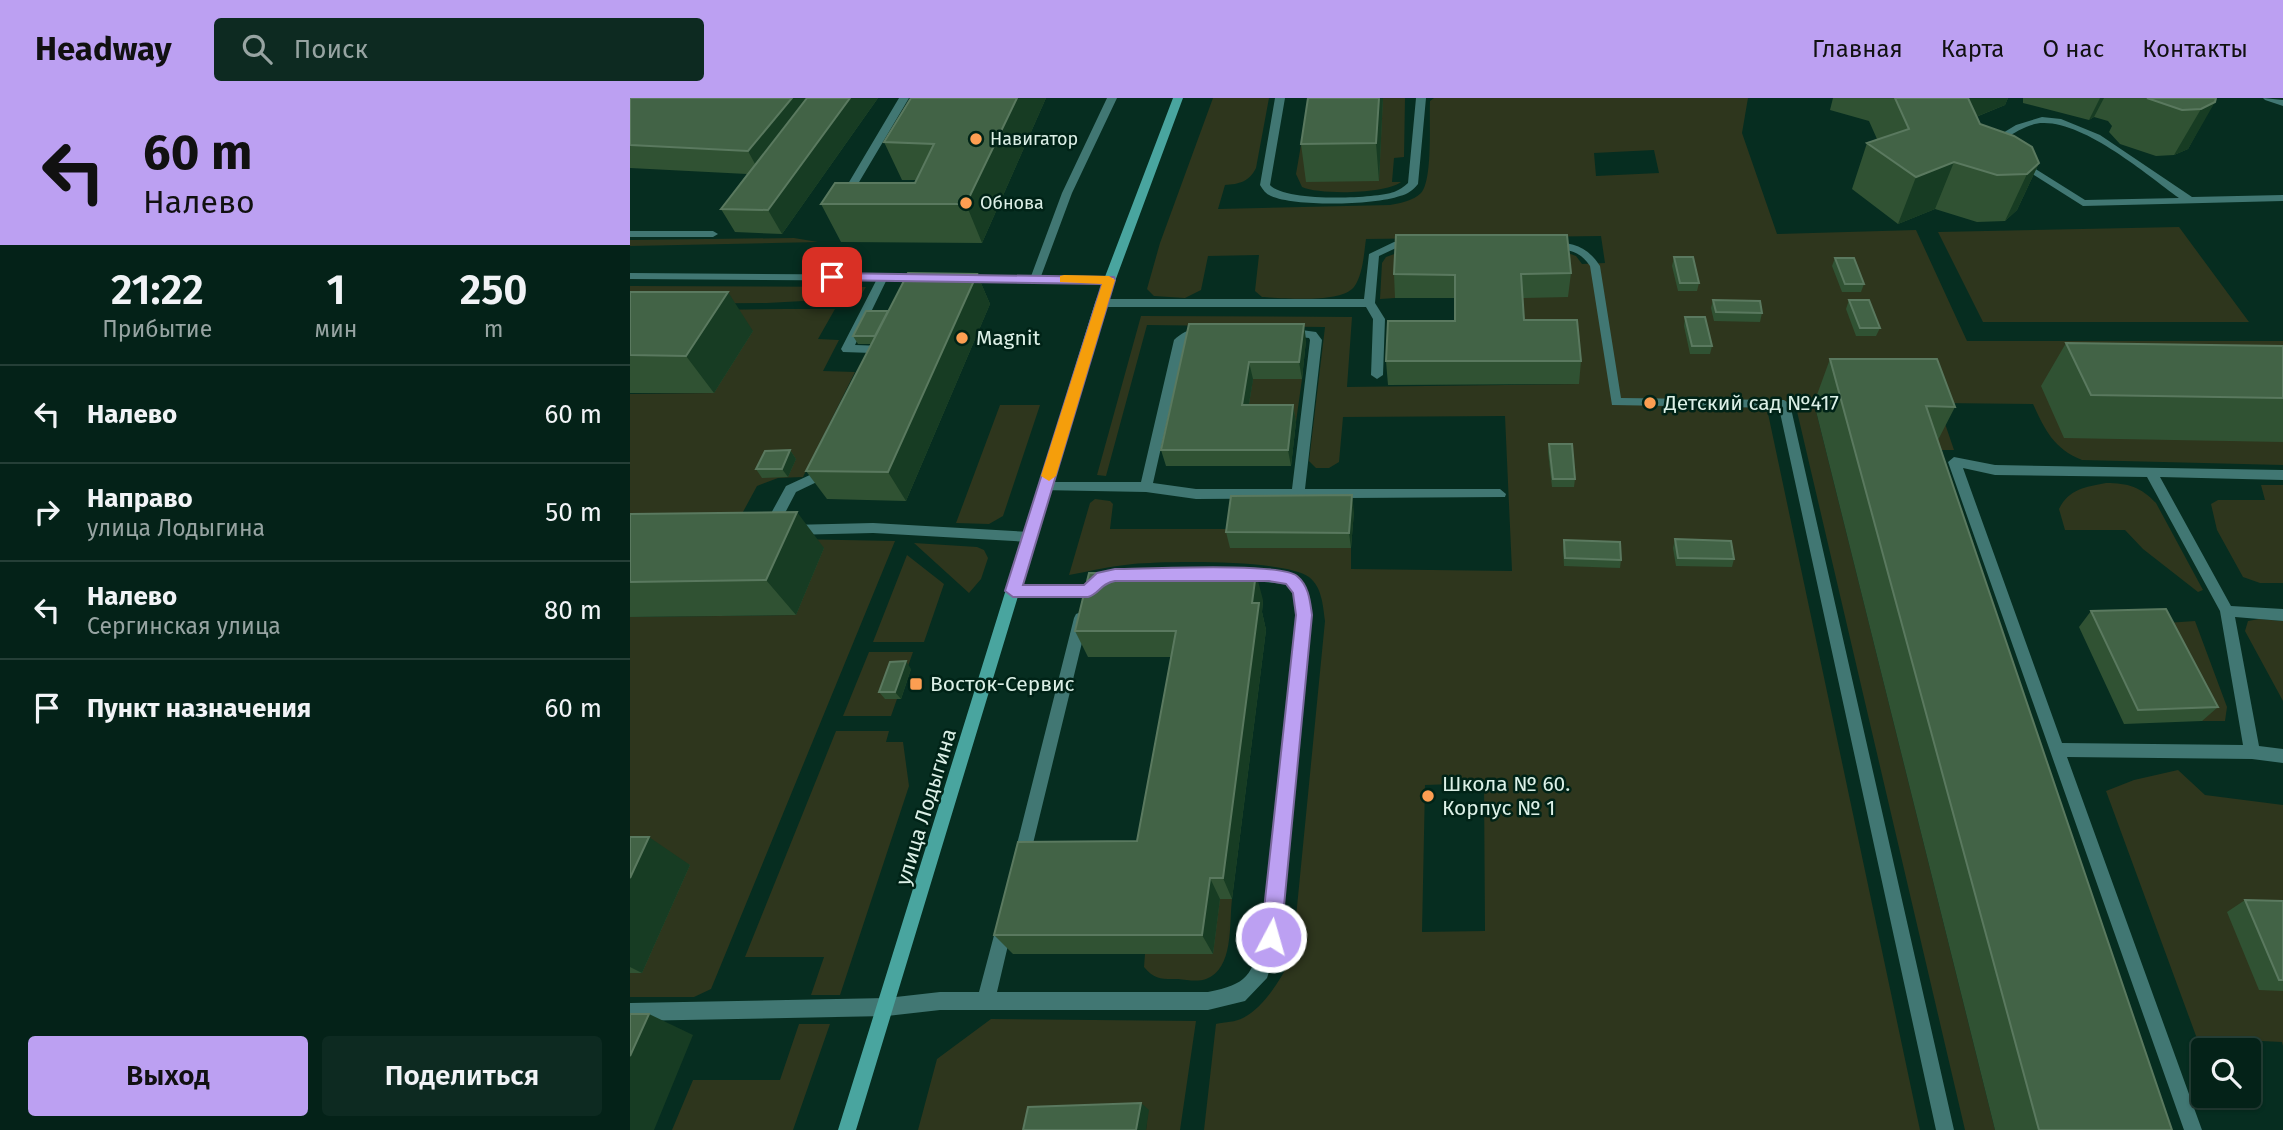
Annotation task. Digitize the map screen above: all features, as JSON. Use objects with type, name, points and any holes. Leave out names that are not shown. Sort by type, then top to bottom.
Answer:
[{"type":"main road","name":"улица Лодыгина","points":[[847,1130],[887,1007],[1101,303],[1178,98]]},
{"type":"street","points":[[835,212],[904,98]]},
{"type":"street","points":[[1035,279],[1067,193],[1112,98]]},
{"type":"street","points":[[1280,98],[1265,185],[1270,192],[1279,196],[1304,198],[1389,196],[1409,188],[1413,184],[1421,98]]},
{"type":"street","points":[[2268,98],[2283,103]]},
{"type":"street","points":[[2188,198],[2082,129],[2044,119],[2017,126],[1998,139],[2022,165],[2083,203],[2188,198],[2283,198]]},
{"type":"street","points":[[630,234],[713,234]]},
{"type":"street","points":[[1377,375],[1379,319],[1369,303],[1374,254],[1394,246],[1420,245]]},
{"type":"street","points":[[1540,245],[1578,247],[1587,253],[1595,266],[1616,402],[1784,404],[1944,1130]]},
{"type":"street","points":[[630,276],[935,278]]},
{"type":"street","points":[[869,373],[880,349],[847,349],[883,277]]},
{"type":"street","points":[[948,278],[1109,280]]},
{"type":"street","points":[[1101,303],[1369,303]]},
{"type":"street","points":[[1275,332],[1303,332],[1312,335],[1316,340],[1298,494]]},
{"type":"street","points":[[1146,487],[1180,340],[1192,333],[1220,333]]},
{"type":"street","points":[[828,454],[817,477],[791,489],[762,530],[873,528],[1030,537]]},
{"type":"street","points":[[2193,1130],[1954,462],[1995,470],[2152,475],[2283,475]]},
{"type":"street","points":[[2152,475],[2227,611],[2252,752]]},
{"type":"street","points":[[1045,487],[1146,487],[1196,494],[1500,494]]},
{"type":"street","points":[[630,1012],[887,1007],[940,1001],[1208,1000],[1239,995],[1261,972],[1271,937],[1304,615],[1300,592],[1290,579],[1269,575],[1217,575]]},
{"type":"street","points":[[1016,879],[1088,591],[1093,583],[1102,577]]},
{"type":"street","points":[[1013,591],[1088,591]]},
{"type":"street","points":[[2227,611],[2283,615]]},
{"type":"street","points":[[2058,750],[2252,752],[2283,756]]},
{"type":"street","points":[[986,1001],[1010,906]]},
{"type":"green space","points":[[1213,98],[1269,98],[1256,168],[1243,181],[1225,185],[1218,209],[1390,205],[1414,198],[1421,193],[1427,176],[1430,101],[1434,98],[1748,98],[1742,133],[1777,234],[1916,230],[1967,341],[2283,341],[2283,465],[2082,460],[2057,444],[2033,404],[1938,403],[1954,450],[1934,450],[1814,403],[1995,1130],[1965,1130],[1796,407],[1776,397],[1766,404],[1920,1130],[1204,1130],[1216,1024],[1240,1019],[1259,1007],[1292,958],[1325,621],[1322,603],[1317,586],[1309,577],[1296,571],[1251,564],[1149,563],[1069,575],[1090,503],[1095,499],[1113,504],[1110,529],[1233,529],[1230,548],[1351,548],[1351,569],[1512,571],[1505,416],[1343,417],[1339,462],[1329,468],[1316,468],[1309,461],[1325,327],[1147,325],[1106,476],[1097,475],[1141,316],[1352,317],[1347,387],[1578,384],[1574,343],[1397,260],[1395,298],[1380,299],[1382,263],[1386,257],[1397,253],[1568,253],[1576,256],[1582,264],[1605,263],[1601,236],[1366,239],[1363,264],[1357,282],[1347,292],[1337,296],[1311,299],[1262,297],[1255,291],[1259,255],[1208,256],[1201,290],[1185,298],[1154,296],[1147,289],[1160,243]],"holes":[[[1654,150],[1659,173],[1596,176],[1594,153]],[[1484,783],[1485,931],[1422,932],[1425,785]]]},
{"type":"green space","points":[[1383,98],[1405,98],[1404,157],[1394,158],[1392,182],[1401,182],[1381,189],[1352,192],[1302,187],[1296,174],[1306,116]]},
{"type":"green space","points":[[2179,227],[2249,322],[1983,322],[1938,232]]},
{"type":"green space","points":[[794,238],[818,242],[630,246],[630,240]]},
{"type":"green space","points":[[630,286],[866,287],[859,298],[767,303],[630,304]]},
{"type":"green space","points":[[835,309],[818,339],[839,340],[823,371],[855,372],[803,477],[778,478],[757,486],[737,523],[630,525],[630,394],[714,393],[630,311]]},
{"type":"green space","points":[[1253,379],[1302,379],[1296,422],[1246,422]]},
{"type":"green space","points":[[1000,405],[1040,405],[1003,516],[989,524],[956,523]]},
{"type":"green space","points":[[2106,483],[2134,487],[2156,503],[2203,590],[2198,592],[2143,549],[2125,530],[2065,530],[2059,509],[2063,502],[2078,490]]},
{"type":"green space","points":[[2261,485],[2283,485],[2283,583],[2260,583],[2243,577],[2217,530],[2211,504],[2218,500],[2265,500]]},
{"type":"green space","points":[[791,539],[895,541],[711,989],[694,997],[630,997],[630,973],[642,973],[630,865],[630,617],[796,615]]},
{"type":"green space","points":[[914,543],[977,547],[984,550],[988,558],[981,579],[969,593]]},
{"type":"green space","points":[[907,555],[944,584],[924,642],[873,642]]},
{"type":"green space","points":[[2195,621],[2227,707],[2225,721],[2202,721],[2152,624]]},
{"type":"green space","points":[[2248,621],[2283,621],[2283,701],[2245,631]]},
{"type":"green space","points":[[869,652],[913,652],[907,669],[886,699],[897,699],[891,716],[843,716]]},
{"type":"green space","points":[[836,731],[889,731],[886,742],[903,742],[909,786],[840,995],[811,995],[824,957],[745,957]]},
{"type":"green space","points":[[2178,770],[2205,795],[2283,805],[2283,1046],[2282,1042],[2261,1041],[2261,1038],[2197,1038],[2106,791],[2134,780]]},
{"type":"green space","points":[[1220,899],[1232,899],[1230,933],[1226,956],[1215,974],[1206,979],[1192,981],[1159,978],[1144,967],[1145,954]]},
{"type":"green space","points":[[991,1019],[1196,1021],[1180,1130],[1146,1130],[1148,1110],[1036,1130],[918,1130],[937,1059]]},
{"type":"green space","points":[[799,1024],[830,1024],[793,1130],[672,1130],[693,1080],[780,1080]]},
{"type":"building","points":[[630,98],[792,98],[748,151],[630,145]]},
{"type":"building","points":[[807,98],[850,98],[768,210],[721,209]]},
{"type":"building","points":[[911,98],[1017,98],[966,204],[821,204],[835,183],[915,183],[934,144],[884,142]]},
{"type":"building","points":[[1308,98],[1379,98],[1376,143],[1301,144]]},
{"type":"building","points":[[1895,98],[1968,98],[1980,124],[2014,136],[2032,147],[2039,163],[2027,174],[1997,175],[1954,162],[1916,177],[1867,143],[1909,129]]},
{"type":"building","points":[[2147,98],[2216,98],[2215,102],[2201,109],[2182,110]]},
{"type":"building","points":[[1396,235],[1567,235],[1571,273],[1521,274],[1524,320],[1577,320],[1581,361],[1386,361],[1388,321],[1455,321],[1455,275],[1394,274]]},
{"type":"building","points":[[1674,257],[1693,257],[1699,283],[1680,283]]},
{"type":"building","points":[[1835,258],[1854,258],[1864,284],[1845,284]]},
{"type":"building","points":[[908,273],[977,274],[888,472],[806,471]]},
{"type":"building","points":[[630,292],[728,292],[686,356],[630,355]]},
{"type":"building","points":[[1713,300],[1760,301],[1762,313],[1716,312]]},
{"type":"building","points":[[1849,300],[1869,300],[1880,328],[1860,328]]},
{"type":"building","points":[[866,311],[888,311],[875,336],[853,336]]},
{"type":"building","points":[[1685,317],[1705,317],[1712,346],[1692,346]]},
{"type":"building","points":[[1189,324],[1304,324],[1299,362],[1249,362],[1242,405],[1293,405],[1288,450],[1161,450]]},
{"type":"building","points":[[2066,343],[2283,346],[2283,398],[2091,395]]},
{"type":"building","points":[[1830,359],[1937,359],[1955,407],[1926,406],[2172,1130],[2039,1130]]},
{"type":"building","points":[[1549,444],[1572,444],[1575,479],[1553,479]]},
{"type":"building","points":[[790,450],[782,469],[756,469],[765,451]]},
{"type":"building","points":[[1352,495],[1349,533],[1226,532],[1231,496]]},
{"type":"building","points":[[797,512],[766,580],[630,582],[630,514]]},
{"type":"building","points":[[1675,539],[1731,541],[1734,559],[1678,558]]},
{"type":"building","points":[[1564,540],[1620,542],[1621,560],[1565,558]]},
{"type":"building","points":[[1089,573],[1256,573],[1252,603],[1259,603],[1223,878],[1210,878],[1202,935],[994,935],[1018,842],[1137,841],[1176,631],[1075,631]]},
{"type":"building","points":[[2166,609],[2218,707],[2138,710],[2091,611]]},
{"type":"building","points":[[906,661],[895,692],[879,692],[890,662]]},
{"type":"building","points":[[630,837],[649,837],[630,878]]},
{"type":"building","points":[[2245,900],[2283,901],[2283,980],[2279,980]]},
{"type":"building","points":[[630,1014],[649,1014],[630,1056]]},
{"type":"building","points":[[1141,1103],[1136,1130],[1023,1130],[1028,1107]]},
{"type":"slow traffic","points":[[1049,476],[1109,280],[1064,279]]},
{"type":"place","name":"Навигатор","points":[[976,139]]},
{"type":"place","name":"Обнова","points":[[966,203]]},
{"type":"place","name":"Magnit","points":[[962,338]]},
{"type":"place","name":"Детский сад №417","points":[[1650,403]]},
{"type":"place","name":"Восток-Сервис","points":[[916,684]]},
{"type":"place","name":"Школа № 60. Корпус № 1","points":[[1428,796]]},
{"type":"route","points":[[832,277],[1109,280],[1013,591],[1088,591],[1093,583],[1102,577],[1115,575],[1269,575],[1290,579],[1300,592],[1304,615],[1271,937]]}]
